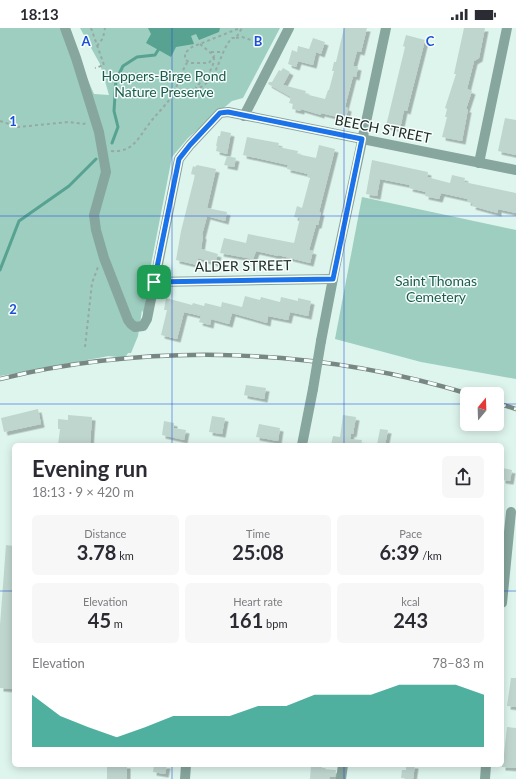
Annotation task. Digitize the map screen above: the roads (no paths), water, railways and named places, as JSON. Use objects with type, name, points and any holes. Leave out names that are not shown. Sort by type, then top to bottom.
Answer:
[{"type":"street","points":[[65,28],[96,120],[106,172],[94,215],[104,258],[128,320],[134,327],[143,326],[147,319],[154,282]]},
{"type":"street","points":[[244,116],[289,28]]},
{"type":"street","points":[[302,443],[333,279],[386,28]]},
{"type":"street","points":[[479,163],[508,28]]},
{"type":"street","name":"BEECH STREET","points":[[154,282],[179,159],[220,113],[228,112],[516,170]]},
{"type":"street","name":"ALDER STREET","points":[[154,282],[333,279]]},
{"type":"street","points":[[504,580],[510,512]]},
{"type":"street","points":[[185,779],[186,767]]},
{"type":"street","points":[[341,779],[343,767]]},
{"type":"street","points":[[485,779],[486,767]]},
{"type":"waterway","points":[[112,143],[118,127],[114,111],[116,80],[123,66],[137,57],[155,55],[160,47]]},
{"type":"waterway","points":[[0,270],[19,221],[69,186],[96,159]]},
{"type":"railway","points":[[0,379],[58,367],[117,359],[176,355],[236,355],[295,359],[354,367],[412,379],[460,392]]},
{"type":"railway","points":[[504,405],[516,409]]},
{"type":"park label","name":"Hoppers-Birge Pond Nature Preserve","points":[[164,84]]},
{"type":"park label","name":"Saint Thomas Cemetery","points":[[436,290]]}]
